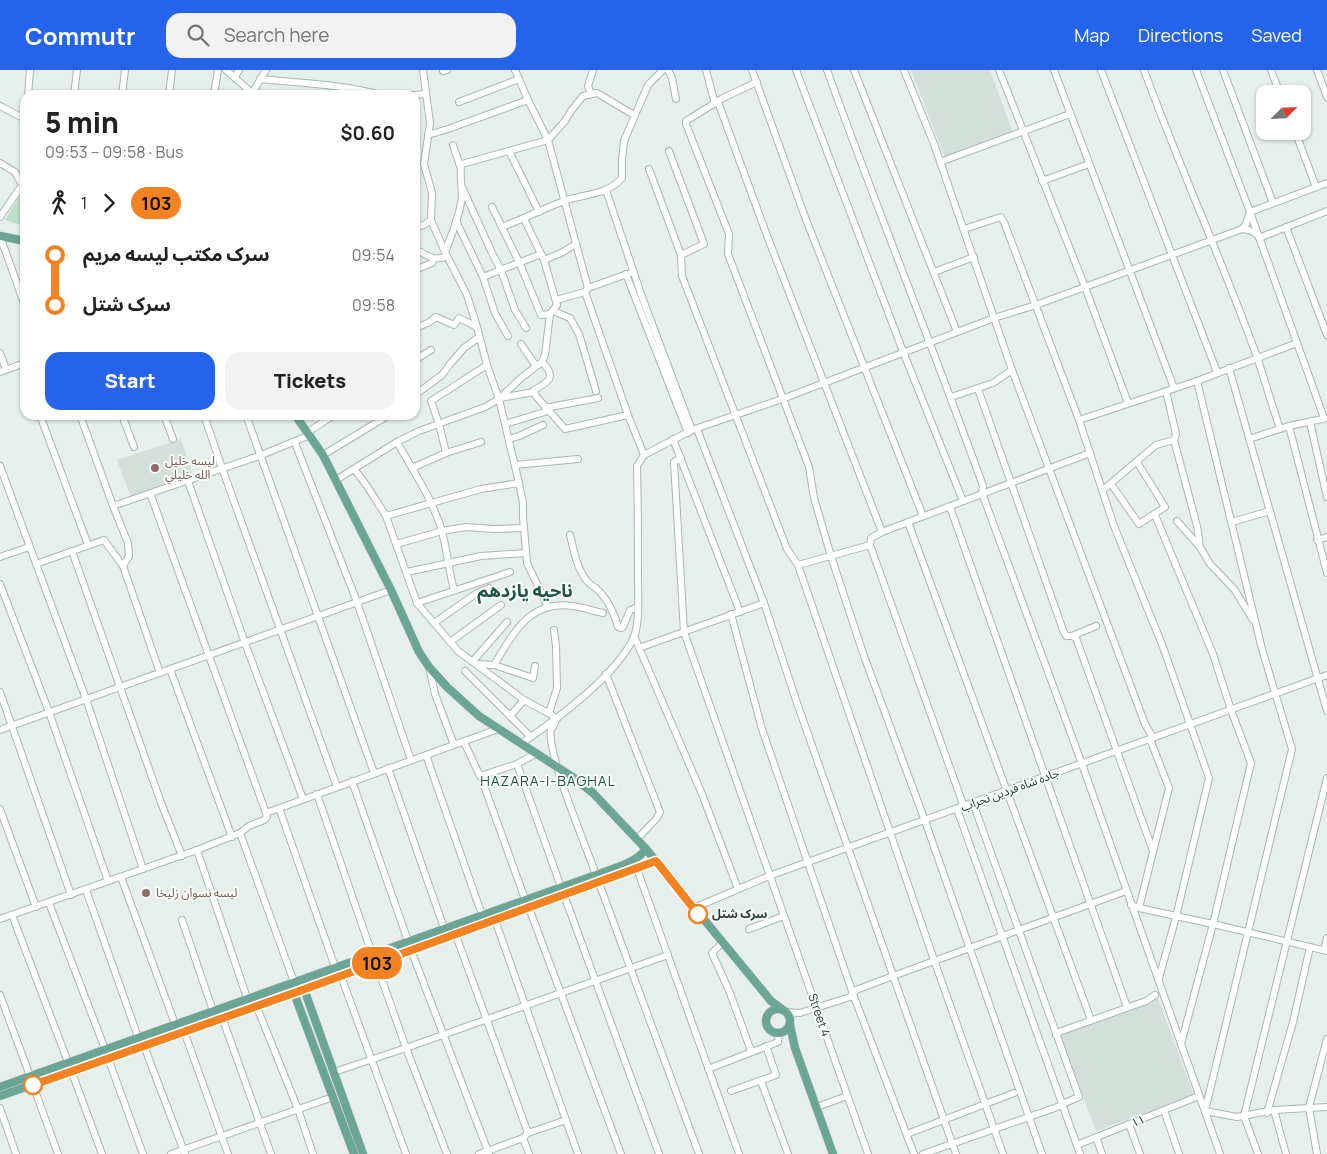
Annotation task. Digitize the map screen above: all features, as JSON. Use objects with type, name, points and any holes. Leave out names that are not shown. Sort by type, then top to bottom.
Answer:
[{"type":"main road","points":[[0,236],[20,240]]},
{"type":"main road","points":[[299,420],[323,455],[391,590],[419,652],[429,667],[464,703],[498,729],[537,753],[593,793],[646,849],[753,981],[771,1001],[785,1011],[790,1023],[791,1036],[833,1154]]},
{"type":"main road","points":[[0,1087],[41,1072],[108,1058],[144,1046],[529,908],[564,895],[598,879],[641,856],[646,849]]},
{"type":"main road","points":[[0,1096],[44,1081],[105,1049],[138,1037],[525,899],[561,887],[637,869],[656,861]]},
{"type":"main road","points":[[753,981],[766,1004],[768,1015],[766,1024],[768,1028],[780,1033],[787,1040],[799,1059]]},
{"type":"main road","points":[[304,989],[363,1154]]},
{"type":"main road","points":[[294,993],[354,1154]]},
{"type":"main road","points":[[768,1015],[774,1009],[785,1011]]},
{"type":"main road","points":[[780,1033],[788,1029],[790,1023]]},
{"type":"main road","points":[[41,1072],[44,1081]]},
{"type":"main road","points":[[17,1081],[20,1089]]},
{"type":"street","points":[[28,90],[30,70]]},
{"type":"street","points":[[75,90],[77,70]]},
{"type":"street","points":[[123,90],[125,70]]},
{"type":"street","points":[[170,90],[172,70]]},
{"type":"street","points":[[215,90],[218,70]]},
{"type":"street","points":[[226,70],[248,90]]},
{"type":"street","points":[[235,77],[239,70]]},
{"type":"street","points":[[254,90],[266,70]]},
{"type":"street","points":[[423,70],[430,123],[424,164],[432,193],[432,220],[446,254],[467,295],[478,327],[487,365],[500,399],[523,503],[526,553],[531,573],[548,607]]},
{"type":"street","points":[[515,70],[548,140],[587,290],[628,415],[644,455]]},
{"type":"street","points":[[502,227],[565,201],[606,190],[619,182],[622,178],[624,141],[634,115],[648,85],[663,70]]},
{"type":"street","points":[[668,70],[672,78],[676,99]]},
{"type":"street","points":[[706,70],[766,233],[882,532]]},
{"type":"street","points":[[752,70],[805,217],[923,516]]},
{"type":"street","points":[[796,70],[904,354],[963,501]]},
{"type":"street","points":[[827,70],[870,190],[951,397],[983,486],[982,493],[1082,764],[1220,1154]]},
{"type":"street","points":[[854,70],[957,332]]},
{"type":"street","points":[[904,70],[934,144],[1012,370],[1169,788],[1139,908]]},
{"type":"street","points":[[999,70],[1085,287],[1128,403]]},
{"type":"street","points":[[1054,70],[1174,388]]},
{"type":"street","points":[[1101,70],[1217,372]]},
{"type":"street","points":[[1144,70],[1163,123],[1212,240],[1257,358],[1280,429]]},
{"type":"street","points":[[1196,70],[1326,418],[1289,426],[1248,439]]},
{"type":"street","points":[[1223,70],[1273,203]]},
{"type":"street","points":[[1271,70],[1277,85]]},
{"type":"street","points":[[1317,70],[1327,97]]},
{"type":"street","points":[[591,94],[588,86],[592,72]]},
{"type":"street","points":[[260,79],[336,85],[362,90]]},
{"type":"street","points":[[459,102],[519,79]]},
{"type":"street","points":[[757,82],[733,93],[686,121],[686,124],[729,234],[728,254],[810,468],[814,498],[867,664],[925,821],[1042,1154]]},
{"type":"street","points":[[460,166],[548,140],[583,96],[597,93],[634,115]]},
{"type":"street","points":[[420,94],[426,94]]},
{"type":"street","points":[[428,135],[448,130],[528,100]]},
{"type":"street","points":[[0,106],[20,116]]},
{"type":"street","points":[[940,162],[1070,114]]},
{"type":"street","points":[[1298,140],[1316,187]]},
{"type":"street","points":[[420,268],[440,259],[446,254],[462,203],[463,188],[460,166],[452,145]]},
{"type":"street","points":[[509,151],[539,212]]},
{"type":"street","points":[[669,151],[704,244],[681,255]]},
{"type":"street","points":[[0,163],[15,172],[20,181]]},
{"type":"street","points":[[1042,181],[1089,164]]},
{"type":"street","points":[[649,170],[681,255],[682,276],[787,549],[798,565],[1003,1154]]},
{"type":"street","points":[[1250,212],[1327,183]]},
{"type":"street","points":[[0,217],[20,188]]},
{"type":"street","points":[[463,188],[486,240],[502,270],[509,296],[526,328]]},
{"type":"street","points":[[606,190],[658,349]]},
{"type":"street","points":[[492,207],[520,264],[540,315],[552,313],[570,318],[579,334],[597,395],[546,409],[505,424]]},
{"type":"street","points":[[1242,229],[1250,212]]},
{"type":"street","points":[[522,743],[557,719],[606,674],[622,656],[634,636],[638,607],[637,466],[644,455],[692,431],[864,369],[994,318],[1036,305],[1242,229],[1259,236],[1327,212]]},
{"type":"street","points":[[964,229],[1001,217],[1079,420],[1114,526],[1163,647],[1209,778],[1159,980]]},
{"type":"street","points":[[336,480],[419,431],[485,407],[500,399],[539,364],[546,355],[552,313],[557,305],[542,257],[524,219]]},
{"type":"street","points":[[420,226],[432,220]]},
{"type":"street","points":[[456,221],[483,277],[495,313],[508,336]]},
{"type":"street","points":[[1286,227],[1327,335]]},
{"type":"street","points":[[0,236],[20,292]]},
{"type":"street","points":[[483,277],[570,249],[576,244]]},
{"type":"street","points":[[420,252],[433,261],[435,272]]},
{"type":"street","points":[[934,272],[974,256]]},
{"type":"street","points":[[556,300],[634,272]]},
{"type":"street","points":[[626,274],[764,603],[797,703],[956,1154]]},
{"type":"street","points":[[420,326],[436,317],[454,325],[459,318],[478,327]]},
{"type":"street","points":[[420,391],[442,375],[464,348],[479,337]]},
{"type":"street","points":[[1079,420],[1197,381],[1297,343]]},
{"type":"street","points":[[500,399],[534,392],[534,390],[550,379],[550,374],[521,344]]},
{"type":"street","points":[[420,357],[431,350]]},
{"type":"street","points":[[0,353],[3,370],[20,364]]},
{"type":"street","points":[[446,453],[432,402],[487,365]]},
{"type":"street","points":[[1229,368],[1327,710]]},
{"type":"street","points":[[951,397],[993,383],[1012,370]]},
{"type":"street","points":[[1197,381],[1257,628],[1292,749],[1205,1111]]},
{"type":"street","points":[[978,389],[1063,630],[1066,636],[1072,636],[1096,626]]},
{"type":"street","points":[[1166,391],[1176,434],[1174,440],[1197,526],[1200,548]]},
{"type":"street","points":[[534,392],[546,409],[565,429],[628,415]]},
{"type":"street","points":[[42,420],[88,545]]},
{"type":"street","points":[[82,420],[130,549],[129,556],[122,566]]},
{"type":"street","points":[[124,420],[134,447]]},
{"type":"street","points":[[166,420],[174,439]]},
{"type":"street","points":[[206,420],[337,787]]},
{"type":"street","points":[[248,420],[374,774]]},
{"type":"street","points":[[113,506],[295,443],[327,420]]},
{"type":"street","points":[[323,455],[381,420]]},
{"type":"street","points":[[1310,422],[1327,497]]},
{"type":"street","points":[[509,439],[520,436],[543,424]]},
{"type":"street","points":[[1289,426],[1327,573]]},
{"type":"street","points":[[673,439],[740,612]]},
{"type":"street","points":[[1103,490],[1156,445],[1174,440]]},
{"type":"street","points":[[398,442],[432,502],[442,532],[454,590]]},
{"type":"street","points":[[412,468],[446,453],[481,442]]},
{"type":"street","points":[[295,443],[356,602],[411,760]]},
{"type":"street","points":[[964,807],[870,544],[871,538],[982,493],[1090,454]]},
{"type":"street","name":"Street 4","points":[[681,458],[674,462],[684,632],[868,1154]]},
{"type":"street","points":[[515,465],[578,459]]},
{"type":"street","points":[[1111,484],[1140,524],[1166,507],[1137,462]]},
{"type":"street","points":[[0,466],[86,700],[144,869]]},
{"type":"street","points":[[355,470],[386,516],[417,603],[450,642],[468,659],[524,700],[550,713],[557,719]]},
{"type":"street","points":[[188,481],[303,799]]},
{"type":"street","points":[[386,516],[481,489],[519,483]]},
{"type":"street","points":[[0,919],[182,856],[232,837],[249,826],[266,819],[266,813],[150,493]]},
{"type":"street","points":[[950,507],[1127,1007]]},
{"type":"street","points":[[1232,522],[1270,511]]},
{"type":"street","points":[[1155,515],[1213,654],[1251,763],[1213,924],[1181,1044]]},
{"type":"street","points":[[1177,521],[1200,548],[1210,564],[1234,589],[1257,628]]},
{"type":"street","points":[[908,522],[1091,1020]]},
{"type":"street","points":[[397,544],[466,527],[493,530],[524,528]]},
{"type":"street","points":[[570,535],[576,559],[583,574],[605,600],[615,616],[618,627],[623,627],[630,610],[638,607]]},
{"type":"street","points":[[1317,540],[1327,537]]},
{"type":"street","points":[[36,564],[104,540],[122,566],[160,673]]},
{"type":"street","points":[[798,565],[870,544]]},
{"type":"street","points":[[0,557],[29,548]]},
{"type":"street","points":[[72,551],[160,800],[182,856]]},
{"type":"street","points":[[407,572],[481,556],[526,553]]},
{"type":"street","points":[[417,603],[510,572]]},
{"type":"street","points":[[0,584],[49,712],[108,882]]},
{"type":"street","points":[[434,623],[477,593],[489,588]]},
{"type":"street","points":[[0,730],[391,590]]},
{"type":"street","points":[[639,648],[764,603]]},
{"type":"street","points":[[450,642],[501,605]]},
{"type":"street","points":[[494,665],[517,627],[528,617],[548,607],[560,605],[574,606],[603,613]]},
{"type":"street","points":[[731,614],[762,729],[807,863],[853,994],[914,1154]]},
{"type":"street","points":[[475,663],[507,622]]},
{"type":"street","points":[[550,713],[557,688],[554,630]]},
{"type":"street","points":[[634,636],[702,794],[738,889]]},
{"type":"street","points":[[1072,636],[1076,638],[1153,851]]},
{"type":"street","points":[[475,663],[494,665],[534,678],[535,666]]},
{"type":"street","points":[[429,667],[435,694],[454,745]]},
{"type":"street","points":[[170,669],[232,837]]},
{"type":"street","points":[[465,671],[531,737]]},
{"type":"street","points":[[478,684],[487,674]]},
{"type":"street","points":[[606,674],[660,812],[657,818],[637,839]]},
{"type":"street","name":"جاده شاه فردین نجراب","points":[[694,908],[769,876],[974,804],[1327,675]]},
{"type":"street","points":[[0,692],[70,895]]},
{"type":"street","points":[[510,716],[524,700]]},
{"type":"street","points":[[557,719],[551,729],[556,766],[699,1154]]},
{"type":"street","points":[[266,813],[498,729]]},
{"type":"street","points":[[464,742],[480,776],[517,764],[537,753]]},
{"type":"street","points":[[426,755],[482,915]]},
{"type":"street","points":[[517,764],[561,887]]},
{"type":"street","points":[[388,768],[444,928]]},
{"type":"street","points":[[1258,1154],[1244,1116],[1327,780]]},
{"type":"street","points":[[352,781],[408,941]]},
{"type":"street","points":[[483,783],[525,899]]},
{"type":"street","points":[[317,794],[372,954]]},
{"type":"street","points":[[923,1154],[1079,1098],[974,804]]},
{"type":"street","points":[[279,808],[335,967]]},
{"type":"street","points":[[0,809],[36,907]]},
{"type":"street","points":[[957,810],[1080,1154]]},
{"type":"street","points":[[240,833],[294,982]]},
{"type":"street","points":[[197,850],[247,998]]},
{"type":"street","points":[[637,869],[739,1154]]},
{"type":"street","points":[[121,877],[175,1024]]},
{"type":"street","points":[[86,890],[138,1037]]},
{"type":"street","points":[[785,1011],[800,1013],[850,997],[856,990],[934,960],[1126,891]]},
{"type":"street","points":[[564,895],[659,1154]]},
{"type":"street","points":[[49,902],[105,1049]]},
{"type":"street","points":[[1132,905],[1176,917],[1325,950],[1327,938]]},
{"type":"street","points":[[529,908],[621,1154]]},
{"type":"street","points":[[12,915],[102,1154]]},
{"type":"street","points":[[749,929],[784,916]]},
{"type":"street","points":[[182,920],[213,1011]]},
{"type":"street","points":[[495,920],[578,1154]]},
{"type":"street","points":[[453,925],[525,1135],[529,1154]]},
{"type":"street","points":[[722,943],[712,952],[730,993],[751,1052]]},
{"type":"street","points":[[1286,1154],[1270,1112],[1310,947]]},
{"type":"street","points":[[411,950],[488,1152]]},
{"type":"street","points":[[334,1072],[668,955]]},
{"type":"street","points":[[376,963],[447,1154]]},
{"type":"street","points":[[341,976],[406,1154]]},
{"type":"street","points":[[0,995],[30,1076]]},
{"type":"street","points":[[1056,1035],[1059,1032],[1146,1001],[1155,995]]},
{"type":"street","points":[[256,1005],[314,1154]]},
{"type":"street","points":[[790,1023],[800,1013]]},
{"type":"street","points":[[222,1017],[271,1154]]},
{"type":"street","points":[[184,1031],[228,1154]]},
{"type":"street","points":[[708,1069],[778,1042],[780,1033]]},
{"type":"street","points":[[1317,1154],[1309,1107],[1327,1039]]},
{"type":"street","points":[[144,1046],[185,1152]]},
{"type":"street","points":[[731,1091],[776,1075],[766,1046]]},
{"type":"street","points":[[108,1058],[143,1154]]},
{"type":"street","points":[[761,1080],[788,1154]]},
{"type":"street","points":[[33,1085],[58,1154]]},
{"type":"street","points":[[907,1134],[1014,1093]]},
{"type":"street","points":[[816,1107],[847,1096]]},
{"type":"street","name":"۱۱","points":[[1077,1145],[1199,1096]]},
{"type":"street","points":[[171,1154],[185,1152],[222,1136],[333,1097]]},
{"type":"street","points":[[1205,1111],[1237,1117],[1309,1107],[1327,1107]]},
{"type":"street","points":[[0,1108],[16,1154]]},
{"type":"street","points":[[1164,1110],[1179,1154]]},
{"type":"street","points":[[479,1154],[566,1120]]},
{"type":"street","points":[[1129,1124],[1140,1154]]},
{"type":"street","points":[[1096,1138],[1102,1154]]},
{"type":"shaded area","points":[[911,70],[990,70],[1013,133],[945,158]]},
{"type":"shaded area","name":"ليسه خليل الله خليلي","points":[[181,439],[193,476],[131,497],[117,460]]},
{"type":"shaded area","points":[[1157,996],[1194,1095],[1096,1131],[1059,1032]]},
{"type":"green space","points":[[20,196],[20,224],[5,220]]},
{"type":"bus line","name":"103","points":[[33,1085],[71,1070],[294,993],[656,861],[698,914]]},
{"type":"place","name":"ليسه خليل الله خليلي","points":[[155,468]]},
{"type":"place","name":"لیسه نسوان زلیخا","points":[[146,893]]},
{"type":"place","name":"سرک شتل","points":[[698,914]]},
{"type":"district","name":"ناحیه یازدهم","points":[[525,591]]},
{"type":"district","name":"HAZARA-I-BAGHAL","points":[[548,781]]}]
